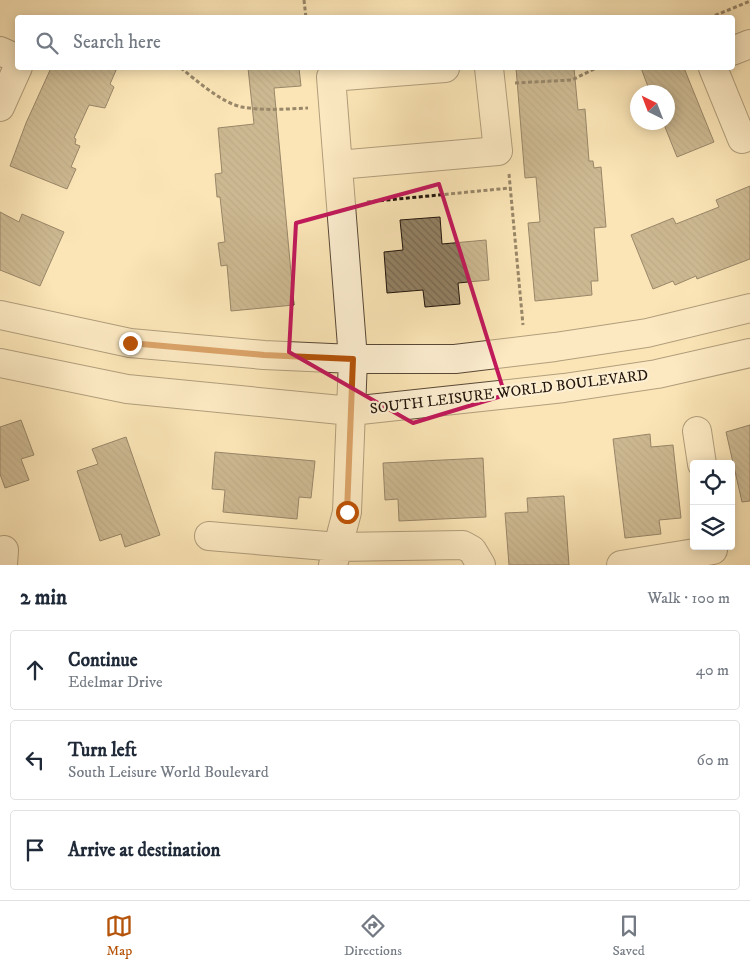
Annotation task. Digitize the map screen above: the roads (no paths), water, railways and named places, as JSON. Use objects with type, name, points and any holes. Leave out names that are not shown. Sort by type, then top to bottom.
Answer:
[{"type":"street","points":[[735,50],[750,44]]},
{"type":"street","points":[[0,51],[15,58]]},
{"type":"street","points":[[0,107],[17,70]]},
{"type":"street","points":[[335,556],[347,512],[353,359],[331,77],[420,70]]},
{"type":"street","points":[[714,70],[742,139],[750,136]]},
{"type":"street","points":[[338,166],[498,151],[499,75]]},
{"type":"street","points":[[0,315],[130,343],[264,355],[353,359],[455,359],[555,347],[647,333],[750,308]]},
{"type":"street","name":"SOUTH LEISURE WORLD BOULEVARD","points":[[0,363],[127,389],[351,411],[564,388],[657,374],[750,353]]},
{"type":"street","points":[[697,431],[701,460]]},
{"type":"street","points":[[209,536],[335,556],[463,545],[472,550],[481,565]]},
{"type":"street","points":[[621,565],[717,554]]}]
